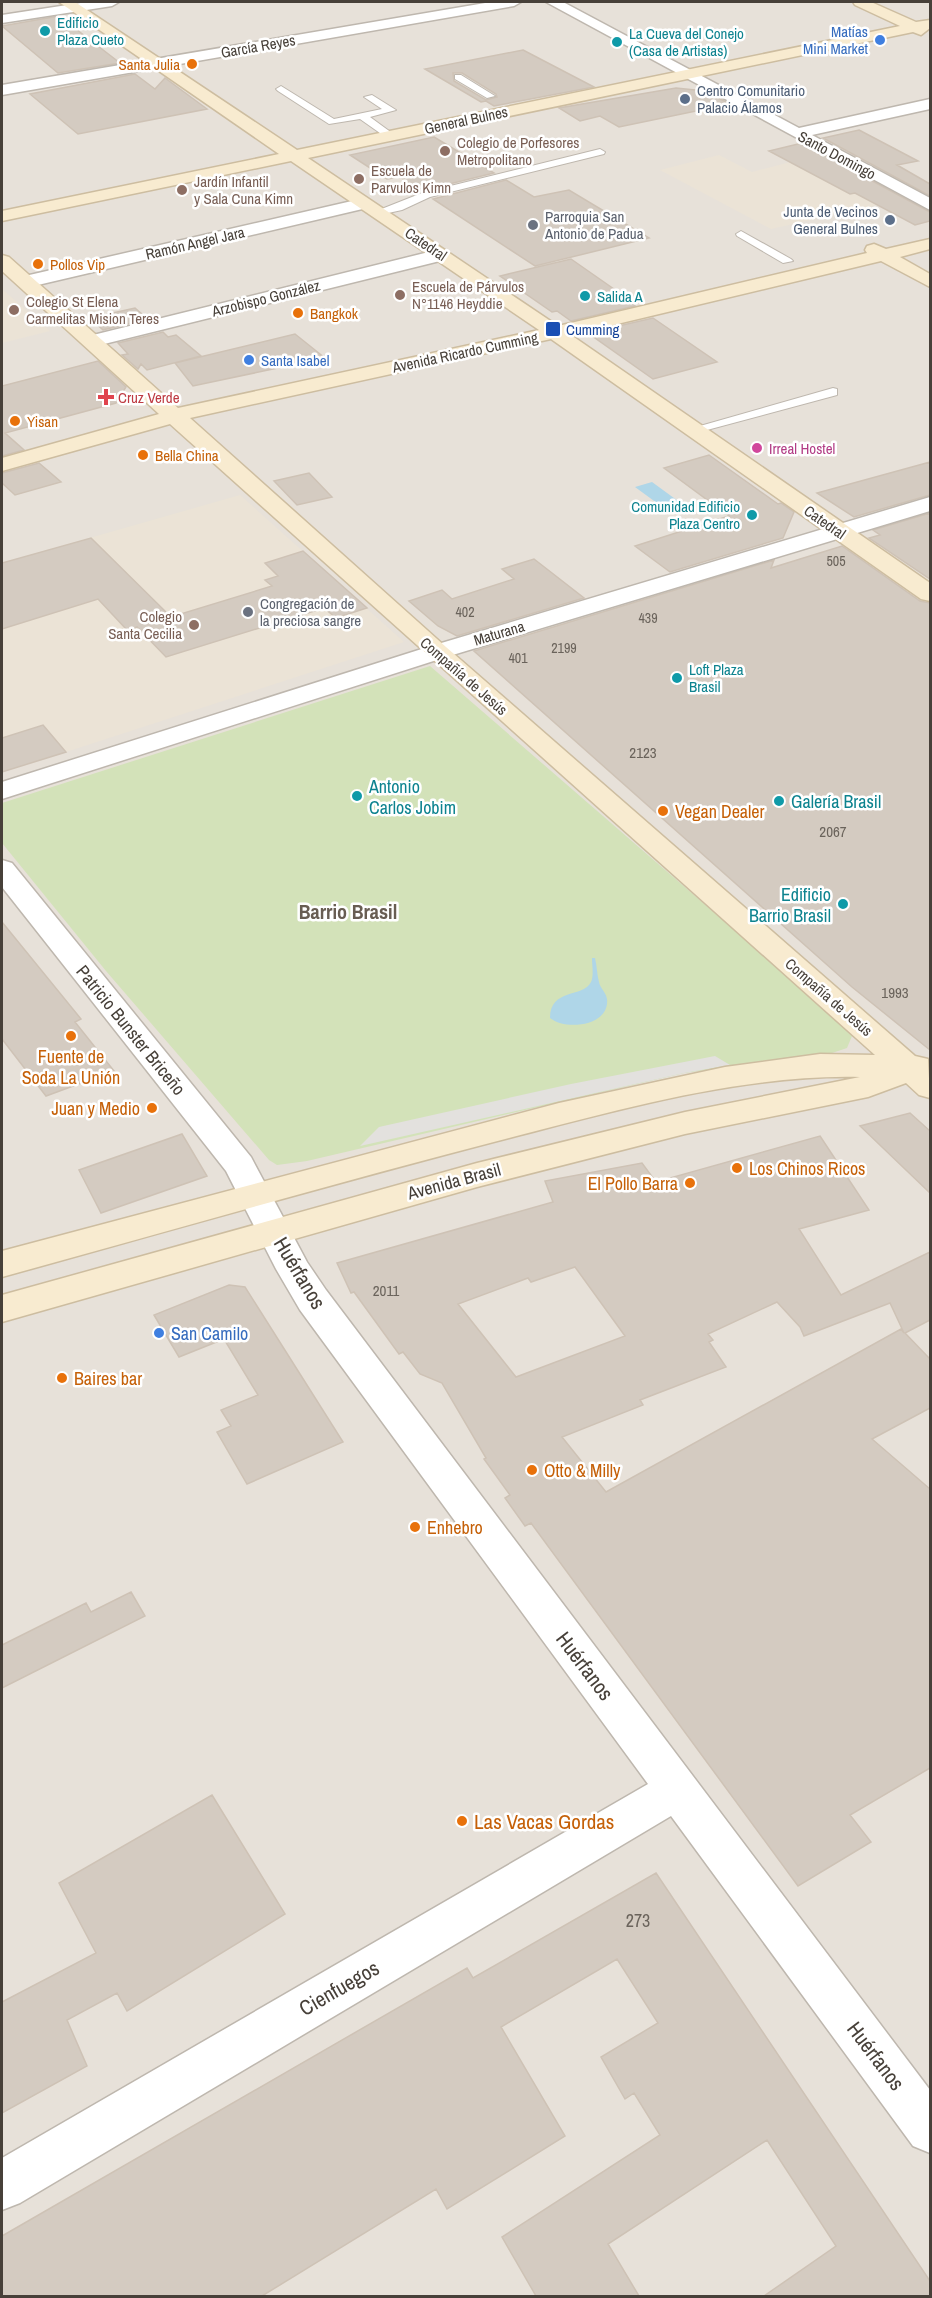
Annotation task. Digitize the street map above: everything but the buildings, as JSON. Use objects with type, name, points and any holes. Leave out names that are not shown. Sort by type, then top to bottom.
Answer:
[{"type":"main road","points":[[860,2],[923,25],[930,34]]},
{"type":"main road","name":"Catedral","points":[[71,4],[546,326],[930,594]]},
{"type":"main road","name":"General Bulnes","points":[[2,216],[391,136],[508,107],[688,74],[923,25]]},
{"type":"main road","name":"Avenida Ricardo Cumming","points":[[546,326],[787,261],[930,228]]},
{"type":"main road","points":[[863,243],[930,281]]},
{"type":"main road","name":"Avenida Ricardo Cumming","points":[[2,445],[930,244]]},
{"type":"main road","name":"Compañía de Jesús","points":[[2,261],[437,652],[924,1073]]},
{"type":"main road","name":"Avenida Ricardo Cumming","points":[[2,465],[167,408]]},
{"type":"main road","points":[[2,1264],[255,1194],[559,1114],[725,1078],[820,1065],[924,1073]]},
{"type":"main road","name":"Avenida Brasil","points":[[2,1309],[274,1230],[477,1175],[685,1123],[924,1073]]},
{"type":"street","points":[[2,19],[71,4],[112,2]]},
{"type":"street","name":"García Reyes","points":[[2,90],[514,2]]},
{"type":"street","name":"Santo Domingo","points":[[553,2],[930,205]]},
{"type":"street","points":[[797,133],[930,104]]},
{"type":"street","name":"Ramón Angel Jara","points":[[25,282],[372,208]]},
{"type":"street","name":"Arzobispo González","points":[[92,341],[441,255]]},
{"type":"street","name":"Maturana","points":[[2,790],[437,652],[930,504]]},
{"type":"street","name":"Patricio Bunster Briceño","points":[[2,869],[239,1166],[255,1194]]},
{"type":"street","name":"Huérfanos","points":[[255,1194],[293,1269],[313,1300],[930,2128]]},
{"type":"street","name":"Cienfuegos","points":[[2,2185],[677,1790]]},
{"type":"lane","points":[[458,77],[490,96]]},
{"type":"lane","points":[[281,89],[332,122],[391,110],[369,97]]},
{"type":"lane","points":[[362,116],[391,136]]},
{"type":"lane","points":[[372,208],[398,208],[426,195],[600,152]]},
{"type":"lane","points":[[741,234],[787,261]]},
{"type":"lane","points":[[692,429],[832,392]]},
{"type":"shaded area","points":[[2,2],[930,2],[930,2296],[2,2296]]},
{"type":"shaded area","points":[[719,155],[752,172],[813,156],[896,201],[771,229],[660,170]]},
{"type":"shaded area","name":"Colegio St Elena Carmelitas Mision Teres","points":[[2,289],[50,331],[2,343]]},
{"type":"shaded area","name":"Colegio Santa Cecilia","points":[[240,495],[404,642],[66,752],[43,725],[2,738],[2,563]]},
{"type":"shaded area","points":[[715,1056],[730,1065],[684,1073],[360,1146],[379,1127],[571,1084]]},
{"type":"green space","points":[[430,666],[844,1025],[852,1036],[847,1048],[832,1053],[684,1073],[307,1161],[277,1165],[269,1160],[106,971],[2,843],[2,803]]},
{"type":"water","points":[[652,482],[678,501],[661,506],[635,487]]},
{"type":"water","points":[[592,958],[595,958],[600,984],[607,999],[602,1015],[586,1024],[576,1025],[557,1022],[550,1018],[551,1008],[555,1002],[587,987],[591,982]]},
{"type":"place","name":"Edificio Plaza Cueto","points":[[45,31]]},
{"type":"place","name":"Matías Mini Market","points":[[880,40]]},
{"type":"place","name":"La Cueva del Conejo (Casa de Artistas)","points":[[617,42]]},
{"type":"place","name":"Santa Julia","points":[[192,64]]},
{"type":"place","name":"Centro Comunitario Palacio Álamos","points":[[685,99]]},
{"type":"place","name":"Colegio de Porfesores Metropolitano","points":[[445,151]]},
{"type":"place","name":"Escuela de Parvulos Kimn","points":[[359,179]]},
{"type":"place","name":"Jardín Infantil y Sala Cuna Kimn","points":[[182,190]]},
{"type":"place","name":"Junta de Vecinos General Bulnes","points":[[890,220]]},
{"type":"place","name":"Parroquia San Antonio de Padua","points":[[533,225]]},
{"type":"place","name":"Pollos Vip","points":[[38,264]]},
{"type":"place","name":"Escuela de Párvulos N°1146 Heyddie","points":[[400,295]]},
{"type":"place","name":"Salida A","points":[[585,296]]},
{"type":"place","name":"Colegio St Elena Carmelitas Mision Teres","points":[[14,310]]},
{"type":"place","name":"Bangkok","points":[[298,313]]},
{"type":"place","name":"Cumming","points":[[553,329]]},
{"type":"place","name":"Santa Isabel","points":[[249,360]]},
{"type":"place","name":"Cruz Verde","points":[[106,397]]},
{"type":"place","name":"Yisan","points":[[15,421]]},
{"type":"place","name":"Irreal Hostel","points":[[757,448]]},
{"type":"place","name":"Bella China","points":[[143,455]]},
{"type":"place","name":"Comunidad Edificio Plaza Centro","points":[[752,515]]},
{"type":"place","name":"Congregación de la preciosa sangre","points":[[248,612]]},
{"type":"place","name":"Colegio Santa Cecilia","points":[[194,625]]},
{"type":"place","name":"Loft Plaza Brasil","points":[[677,678]]},
{"type":"place","name":"Antonio Carlos Jobim","points":[[357,796]]},
{"type":"place","name":"Galería Brasil","points":[[779,801]]},
{"type":"place","name":"Vegan Dealer","points":[[663,811]]},
{"type":"place","name":"Edificio Barrio Brasil","points":[[843,904]]},
{"type":"place","name":"Fuente de Soda La Unión","points":[[71,1036]]},
{"type":"place","name":"Juan y Medio","points":[[152,1108]]},
{"type":"place","name":"Los Chinos Ricos","points":[[737,1168]]},
{"type":"place","name":"El Pollo Barra","points":[[690,1183]]},
{"type":"place","name":"San Camilo","points":[[159,1333]]},
{"type":"place","name":"Baires bar","points":[[62,1378]]},
{"type":"place","name":"Otto & Milly","points":[[532,1470]]},
{"type":"place","name":"Enhebro","points":[[415,1527]]},
{"type":"place","name":"Las Vacas Gordas","points":[[462,1821]]},
{"type":"district","name":"Barrio Brasil","points":[[348,911]]}]
